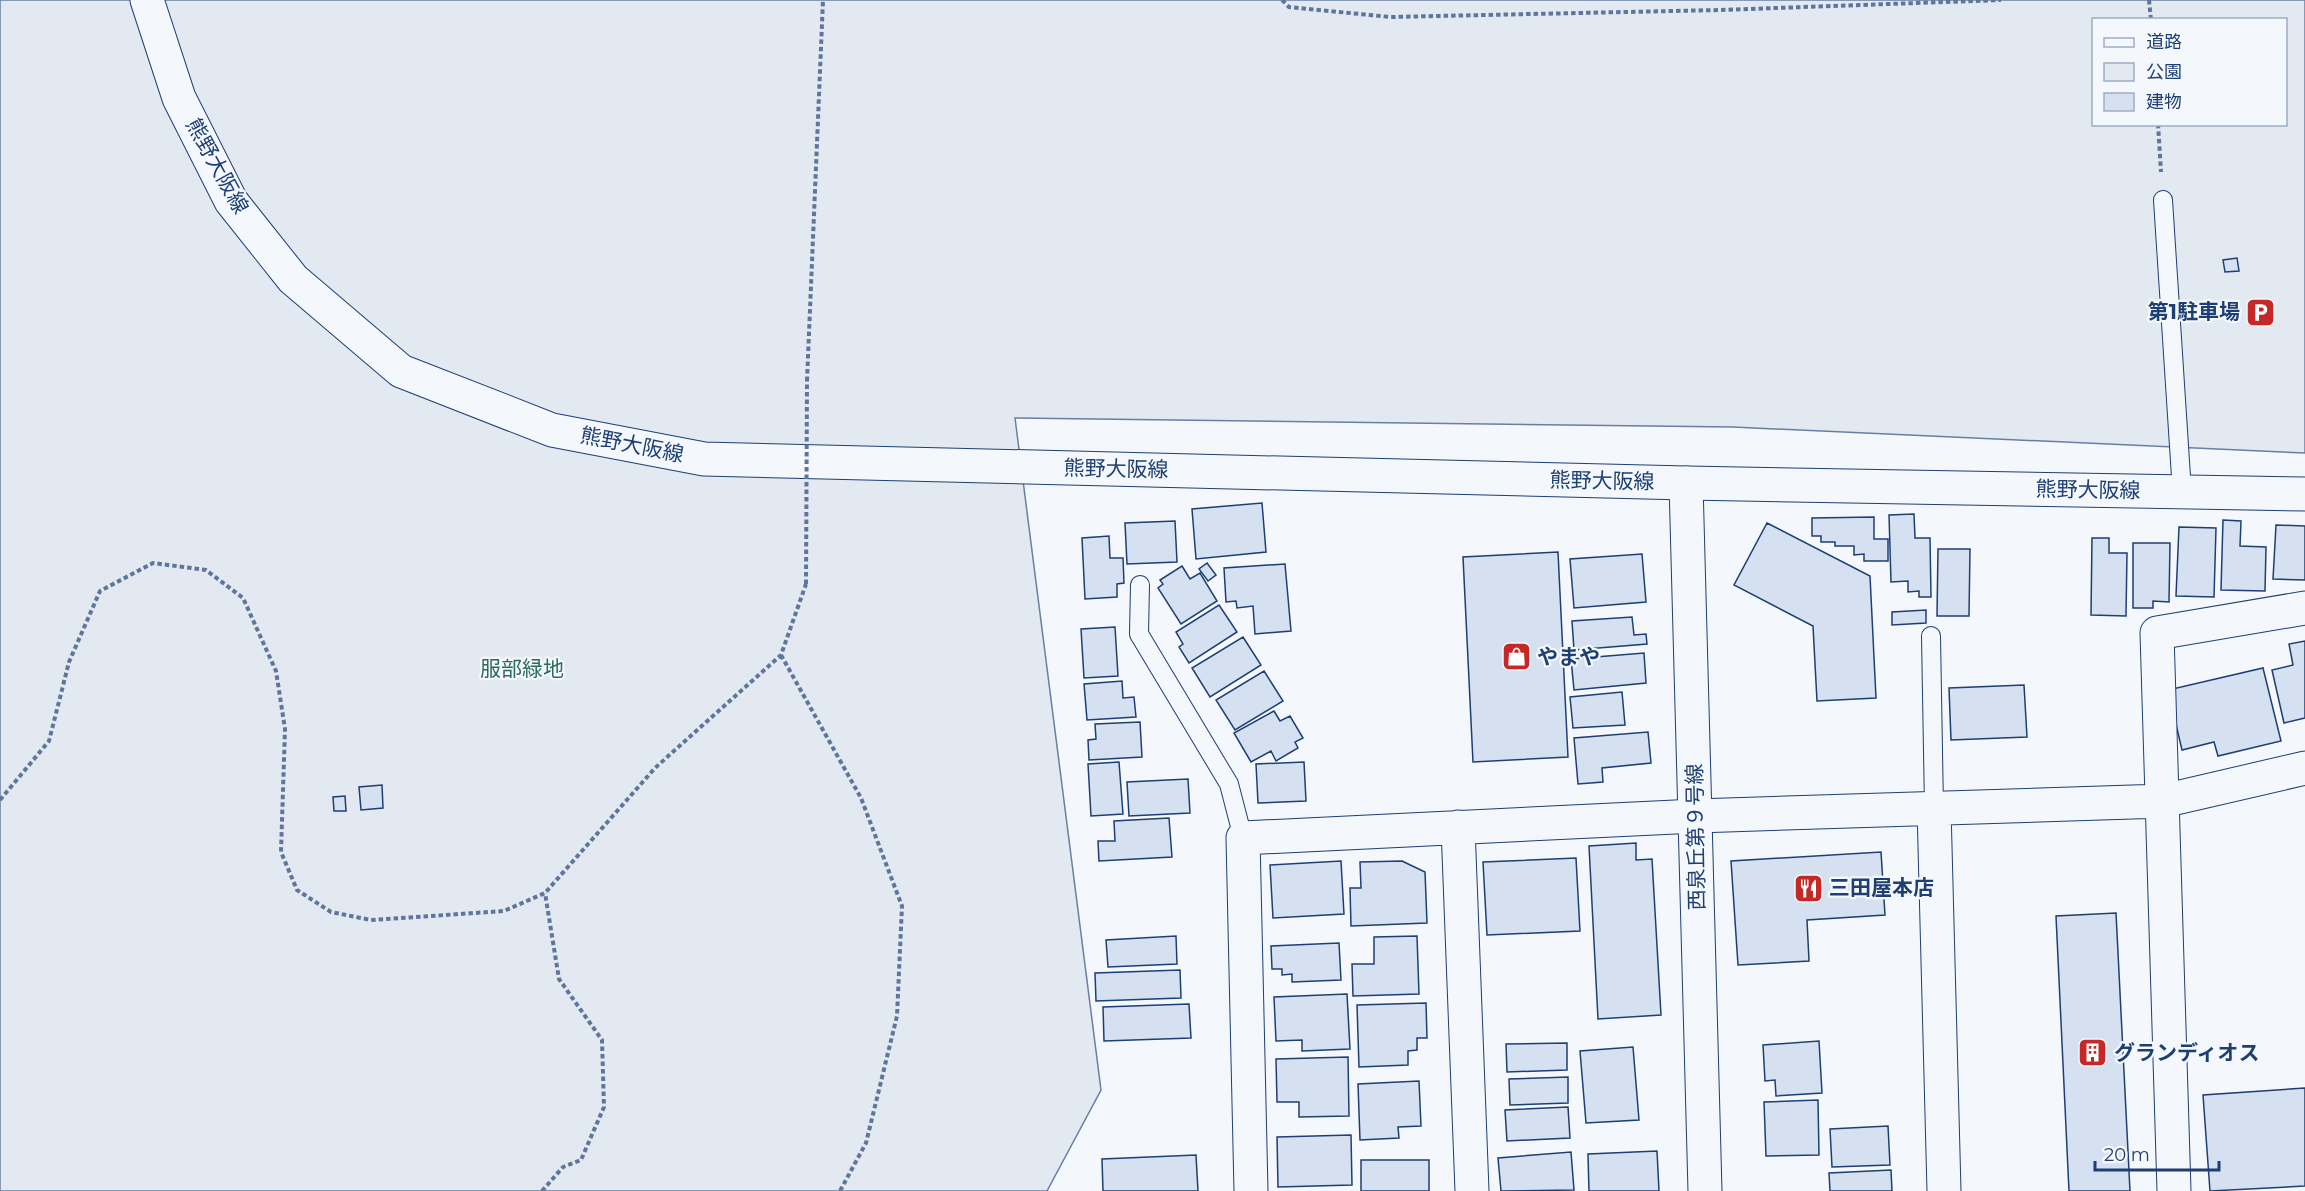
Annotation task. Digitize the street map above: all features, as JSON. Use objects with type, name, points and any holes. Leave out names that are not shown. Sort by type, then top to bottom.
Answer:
[{"type":"street","name":"熊野大阪線","points":[[147,0],[179,98],[231,201],[293,279],[401,371],[552,430],[704,459],[1686,483],[2305,494]]},
{"type":"street","name":"西泉丘第９号線","points":[[1686,483],[1704,1191]]},
{"type":"street","points":[[2174,1191],[2157,633],[2305,608]]},
{"type":"street","points":[[1251,1191],[1243,837],[1696,816],[2163,801],[2305,768]]},
{"type":"street","points":[[1934,808],[1944,1191]]},
{"type":"street","points":[[1458,827],[1472,1191]]},
{"type":"lane","points":[[2163,200],[2182,492]]},
{"type":"lane","points":[[1140,585],[1139,634],[1229,784],[1243,837]]},
{"type":"lane","points":[[1931,636],[1934,808]]},
{"type":"path","points":[[0,800],[49,741],[69,662],[100,591],[153,563],[206,570],[243,598],[276,671],[285,729],[280,852],[297,890],[331,912],[371,920],[504,911],[545,893],[656,768],[781,655],[806,584],[807,381],[823,0]]},
{"type":"path","points":[[1282,0],[1289,7],[1390,17],[1720,10],[2001,0]]},
{"type":"path","points":[[2149,0],[2151,18]]},
{"type":"path","points":[[2158,126],[2163,200]]},
{"type":"path","points":[[781,655],[861,798],[902,906],[897,1016],[866,1143],[840,1191]]},
{"type":"path","points":[[542,1191],[563,1167],[581,1160],[604,1107],[602,1040],[559,979],[545,893]]},
{"type":"green space","name":"服部緑地","points":[[0,0],[2305,0],[2305,453],[1733,427],[1015,418],[1101,1090],[1047,1191],[0,1191]]},
{"type":"building","points":[[2237,258],[2239,271],[2225,272],[2223,260]]},
{"type":"building","points":[[1262,503],[1266,552],[1196,559],[1192,509]]},
{"type":"building","points":[[1914,514],[1915,538],[1930,538],[1931,597],[1919,597],[1919,591],[1908,592],[1908,581],[1891,582],[1889,515]]},
{"type":"building","points":[[1874,517],[1874,539],[1888,539],[1888,561],[1864,561],[1864,554],[1854,555],[1854,546],[1835,546],[1835,542],[1821,542],[1821,536],[1812,536],[1812,518]]},
{"type":"building","points":[[2223,520],[2241,521],[2240,546],[2266,547],[2265,591],[2221,590]]},
{"type":"building","points":[[1175,521],[1177,562],[1127,564],[1125,523]]},
{"type":"building","points":[[1767,523],[1870,576],[1876,698],[1817,701],[1813,626],[1734,585]]},
{"type":"building","points":[[2276,525],[2305,526],[2305,580],[2273,579]]},
{"type":"building","points":[[2179,527],[2216,528],[2214,597],[2176,596]]},
{"type":"building","points":[[1109,536],[1110,558],[1123,558],[1124,583],[1117,584],[1117,597],[1085,599],[1082,538]]},
{"type":"building","points":[[2092,538],[2109,538],[2109,553],[2127,553],[2126,616],[2091,615]]},
{"type":"building","points":[[2133,543],[2170,543],[2169,602],[2153,601],[2153,608],[2133,608]]},
{"type":"building","points":[[1938,549],[1970,549],[1969,616],[1937,616]]},
{"type":"building","name":"やまや","points":[[1558,552],[1568,757],[1473,762],[1463,557]]},
{"type":"building","points":[[1642,554],[1646,602],[1574,608],[1570,559]]},
{"type":"building","points":[[1207,563],[1216,575],[1208,581],[1199,569]]},
{"type":"building","points":[[1285,564],[1291,631],[1255,634],[1253,606],[1237,608],[1236,601],[1226,602],[1224,568]]},
{"type":"building","points":[[1182,566],[1190,579],[1200,573],[1217,601],[1181,624],[1158,588],[1163,584],[1160,580]]},
{"type":"building","points":[[1219,605],[1237,632],[1189,663],[1179,647],[1183,644],[1176,632]]},
{"type":"building","points":[[1926,610],[1926,623],[1892,625],[1892,612]]},
{"type":"building","points":[[1632,617],[1634,635],[1646,634],[1647,644],[1574,650],[1572,621]]},
{"type":"building","points":[[1115,627],[1118,676],[1084,678],[1081,629]]},
{"type":"building","points":[[1243,637],[1261,665],[1210,697],[1192,668]]},
{"type":"building","points":[[2305,641],[2305,718],[2284,723],[2272,670],[2293,665],[2289,644]]},
{"type":"building","points":[[1644,653],[1646,683],[1574,690],[1571,659]]},
{"type":"building","points":[[2263,668],[2281,741],[2218,756],[2214,742],[2182,750],[2168,690]]},
{"type":"building","points":[[1264,671],[1283,701],[1235,730],[1216,700]]},
{"type":"building","points":[[1122,681],[1123,698],[1134,697],[1136,717],[1087,720],[1084,684]]},
{"type":"building","points":[[2024,685],[2027,737],[1951,740],[1949,688]]},
{"type":"building","points":[[1622,692],[1625,725],[1573,728],[1570,697]]},
{"type":"building","points":[[1274,711],[1280,721],[1290,716],[1303,738],[1295,742],[1298,748],[1276,761],[1271,751],[1251,762],[1234,733]]},
{"type":"building","points":[[1140,722],[1142,757],[1089,760],[1088,740],[1096,739],[1095,724]]},
{"type":"building","points":[[1648,732],[1651,763],[1602,768],[1603,782],[1578,784],[1574,738]]},
{"type":"building","points":[[1119,762],[1123,814],[1091,816],[1088,764]]},
{"type":"building","points":[[1304,762],[1306,801],[1258,803],[1256,764]]},
{"type":"building","points":[[1188,779],[1190,813],[1129,816],[1127,782]]},
{"type":"building","points":[[382,785],[383,808],[361,810],[359,787]]},
{"type":"building","points":[[345,796],[346,811],[334,811],[333,797]]},
{"type":"building","points":[[1169,818],[1172,857],[1099,861],[1098,841],[1115,841],[1114,821]]},
{"type":"building","points":[[1636,843],[1636,860],[1652,859],[1661,1015],[1598,1019],[1589,846]]},
{"type":"building","name":"三田屋本店","points":[[1881,852],[1885,915],[1807,920],[1809,961],[1738,965],[1731,861]]},
{"type":"building","points":[[1576,858],[1580,931],[1487,935],[1483,862]]},
{"type":"building","points":[[1341,861],[1344,914],[1273,918],[1270,865]]},
{"type":"building","points":[[1402,861],[1425,872],[1427,923],[1351,926],[1350,888],[1361,888],[1360,862]]},
{"type":"building","name":"グランディオス","points":[[2116,913],[2130,1191],[2069,1191],[2056,916]]},
{"type":"building","points":[[1176,936],[1177,964],[1108,967],[1106,940]]},
{"type":"building","points":[[1417,936],[1419,994],[1353,996],[1352,964],[1374,964],[1374,937]]},
{"type":"building","points":[[1339,943],[1341,980],[1292,982],[1292,974],[1282,975],[1282,969],[1272,969],[1271,946]]},
{"type":"building","points":[[1180,970],[1181,998],[1096,1001],[1095,973]]},
{"type":"building","points":[[1347,994],[1350,1049],[1302,1051],[1302,1040],[1276,1041],[1274,997]]},
{"type":"building","points":[[1426,1003],[1427,1038],[1417,1038],[1417,1050],[1408,1051],[1408,1065],[1359,1067],[1357,1005]]},
{"type":"building","points":[[1189,1004],[1191,1038],[1104,1041],[1103,1007]]},
{"type":"building","points":[[1819,1041],[1822,1093],[1776,1096],[1775,1080],[1765,1081],[1763,1045]]},
{"type":"building","points":[[1567,1043],[1567,1070],[1507,1072],[1506,1044]]},
{"type":"building","points":[[1633,1047],[1639,1120],[1586,1123],[1580,1051]]},
{"type":"building","points":[[1348,1057],[1349,1116],[1299,1117],[1299,1102],[1277,1102],[1276,1059]]},
{"type":"building","points":[[1568,1077],[1568,1103],[1510,1105],[1509,1079]]},
{"type":"building","points":[[1419,1081],[1421,1126],[1398,1127],[1399,1138],[1360,1140],[1358,1084]]},
{"type":"building","points":[[2305,1088],[2305,1186],[2210,1191],[2203,1095]]},
{"type":"building","points":[[1818,1100],[1819,1155],[1766,1156],[1764,1102]]},
{"type":"building","points":[[1568,1107],[1570,1138],[1507,1141],[1505,1110]]},
{"type":"building","points":[[1888,1126],[1890,1165],[1832,1167],[1830,1129]]},
{"type":"building","points":[[1351,1135],[1352,1185],[1278,1187],[1277,1137]]},
{"type":"building","points":[[1657,1151],[1659,1191],[1589,1191],[1588,1154]]},
{"type":"building","points":[[1571,1152],[1574,1190],[1501,1191],[1498,1158]]},
{"type":"building","points":[[1196,1155],[1198,1191],[1103,1191],[1102,1159]]},
{"type":"building","points":[[1361,1160],[1429,1160],[1429,1191],[1361,1191]]},
{"type":"building","points":[[1891,1170],[1892,1191],[1830,1191],[1829,1173]]},
{"type":"place","name":"第1駐車場","points":[[2261,312]]},
{"type":"place","name":"やまや","points":[[1516,657]]},
{"type":"place","name":"三田屋本店","points":[[1808,888]]},
{"type":"place","name":"グランディオス","points":[[2093,1053]]}]
